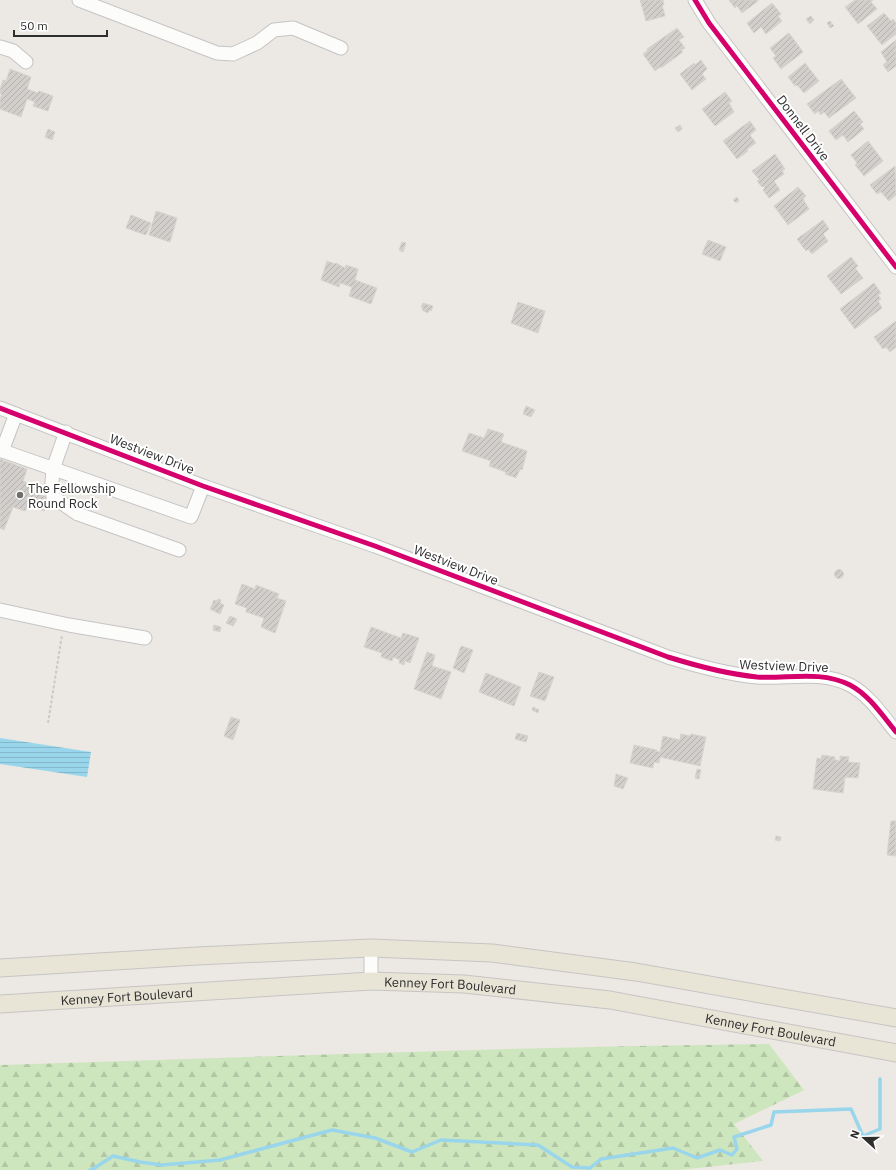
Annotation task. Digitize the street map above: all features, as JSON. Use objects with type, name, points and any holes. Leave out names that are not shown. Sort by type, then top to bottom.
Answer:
[{"type":"main road","points":[[0,968],[197,956],[371,948],[492,953],[636,972],[896,1018]]},
{"type":"main road","name":"Kenney Fort Boulevard","points":[[0,1004],[371,980],[464,984],[610,1000],[896,1052]]},
{"type":"street","points":[[78,0],[217,52],[233,54],[257,43],[274,30],[293,28],[341,48]]},
{"type":"street","name":"Donnell Drive","points":[[695,0],[709,23],[896,267]]},
{"type":"street","points":[[0,47],[13,51],[26,62]]},
{"type":"street","name":"Westview Drive","points":[[0,408],[66,432],[203,486],[374,546],[668,657],[733,675],[759,677],[814,676],[828,677],[839,680],[862,693],[896,732]]},
{"type":"street","points":[[16,414],[1,451],[191,518],[203,486]]},
{"type":"street","points":[[66,432],[53,469],[53,497],[78,514],[179,550]]},
{"type":"street","points":[[0,610],[69,625],[145,638]]},
{"type":"street","points":[[371,948],[371,980]]},
{"type":"path","points":[[48,723],[62,631]]},
{"type":"green space","points":[[769,1044],[804,1090],[734,1124],[763,1161],[679,1170],[0,1170],[0,1065],[481,1050]]},
{"type":"water","points":[[0,738],[91,752],[87,777],[0,764]]},
{"type":"building","points":[[640,0],[663,0],[664,5],[662,5],[665,16],[646,21]]},
{"type":"building","points":[[729,0],[758,1],[742,13],[737,6],[735,8]]},
{"type":"building","points":[[855,0],[873,0],[871,2],[877,9],[858,24],[845,7]]},
{"type":"building","points":[[772,3],[781,14],[778,16],[782,21],[766,34],[761,27],[754,33],[747,23]]},
{"type":"building","points":[[884,13],[891,21],[893,19],[896,23],[896,34],[882,45],[867,26]]},
{"type":"building","points":[[811,16],[814,20],[810,24],[806,19]]},
{"type":"building","points":[[830,21],[834,26],[830,28],[827,23]]},
{"type":"building","points":[[677,28],[684,37],[679,40],[685,48],[681,50],[683,52],[655,71],[643,54],[648,50],[647,49]]},
{"type":"building","points":[[789,33],[803,52],[781,69],[773,58],[776,56],[770,48]]},
{"type":"building","points":[[896,40],[896,66],[888,72],[883,65],[887,62],[881,52]]},
{"type":"building","points":[[701,60],[707,69],[702,74],[706,79],[692,90],[680,74],[694,63],[695,65]]},
{"type":"building","points":[[805,63],[819,81],[804,93],[797,85],[795,86],[788,77]]},
{"type":"building","points":[[10,69],[31,77],[27,89],[53,96],[48,111],[33,106],[35,102],[27,99],[21,117],[0,109],[0,99],[2,94],[0,94],[0,90],[3,80],[6,81]]},
{"type":"building","points":[[841,79],[856,98],[829,118],[824,112],[821,115],[818,111],[815,114],[807,104]]},
{"type":"building","points":[[725,92],[732,101],[729,103],[734,112],[715,126],[702,109]]},
{"type":"building","points":[[854,111],[863,122],[860,124],[864,129],[848,142],[843,135],[836,140],[829,131]]},
{"type":"building","points":[[750,121],[756,130],[750,135],[756,143],[747,149],[748,151],[737,159],[723,141]]},
{"type":"building","points":[[680,125],[682,129],[678,132],[675,128]]},
{"type":"building","points":[[48,129],[55,132],[52,140],[45,137]]},
{"type":"building","points":[[868,141],[883,161],[864,176],[855,165],[857,163],[851,155]]},
{"type":"building","points":[[775,154],[785,169],[782,171],[784,174],[774,181],[780,190],[769,198],[763,190],[765,188],[763,186],[762,187],[757,181],[759,179],[752,171]]},
{"type":"building","points":[[895,166],[896,195],[889,201],[881,192],[877,194],[870,185]]},
{"type":"building","points":[[798,187],[806,196],[803,199],[809,209],[788,225],[774,206]]},
{"type":"building","points":[[737,197],[739,201],[736,203],[733,200]]},
{"type":"building","points":[[156,211],[177,218],[170,242],[149,235]]},
{"type":"building","points":[[131,215],[151,223],[146,235],[126,228]]},
{"type":"building","points":[[823,220],[829,229],[823,234],[828,241],[812,254],[808,249],[806,251],[797,239]]},
{"type":"building","points":[[708,240],[726,247],[720,261],[702,254]]},
{"type":"building","points":[[402,242],[406,243],[403,252],[399,250]]},
{"type":"building","points":[[851,257],[858,266],[855,268],[863,278],[841,294],[827,276]]},
{"type":"building","points":[[327,261],[336,263],[345,268],[346,265],[358,269],[355,280],[377,288],[371,304],[349,296],[352,287],[340,283],[339,287],[321,280]]},
{"type":"building","points":[[874,283],[881,293],[878,295],[881,299],[878,301],[882,308],[855,329],[840,309]]},
{"type":"building","points":[[518,302],[545,311],[538,333],[511,323]]},
{"type":"building","points":[[423,303],[433,306],[431,311],[429,310],[428,313],[422,310],[423,308],[421,307]]},
{"type":"building","points":[[896,321],[896,347],[890,352],[886,347],[883,349],[874,337]]},
{"type":"building","points":[[526,406],[535,410],[531,417],[523,414]]},
{"type":"building","points":[[488,429],[504,434],[501,442],[527,451],[522,470],[520,469],[516,478],[505,474],[506,472],[489,466],[491,461],[462,451],[469,433],[484,438]]},
{"type":"building","name":"The Fellowship Round Rock","points":[[0,459],[27,469],[23,481],[35,486],[33,492],[49,498],[44,511],[28,505],[25,511],[13,507],[4,530],[0,528]]},
{"type":"building","points":[[839,569],[844,574],[839,579],[834,574]]},
{"type":"building","points":[[242,584],[255,589],[256,585],[279,594],[277,598],[286,601],[275,633],[261,627],[264,618],[246,612],[247,608],[235,604]]},
{"type":"building","points":[[218,599],[221,600],[220,603],[224,605],[220,614],[210,609],[214,600],[217,601]]},
{"type":"building","points":[[230,616],[237,619],[233,626],[226,623]]},
{"type":"building","points":[[214,625],[221,627],[220,632],[213,630]]},
{"type":"building","points":[[371,627],[401,638],[403,633],[419,638],[410,663],[405,661],[404,665],[399,663],[400,660],[393,657],[392,661],[381,657],[382,653],[364,647]]},
{"type":"building","points":[[461,646],[473,650],[464,673],[453,668]]},
{"type":"building","points":[[427,652],[435,655],[432,666],[451,672],[441,699],[414,689]]},
{"type":"building","points":[[539,672],[554,677],[545,701],[530,696]]},
{"type":"building","points":[[486,673],[521,687],[514,706],[479,692]]},
{"type":"building","points":[[533,707],[539,710],[538,713],[532,710]]},
{"type":"building","points":[[231,717],[240,720],[233,740],[224,736]]},
{"type":"building","points":[[517,733],[528,736],[526,742],[515,739]]},
{"type":"building","points":[[681,734],[706,737],[700,766],[660,757],[659,763],[654,762],[653,768],[630,763],[634,745],[660,752],[663,736],[680,740]]},
{"type":"building","points":[[822,755],[835,757],[835,760],[840,761],[840,756],[849,757],[848,762],[860,763],[858,778],[845,777],[843,793],[813,789],[817,758],[821,759]]},
{"type":"building","points":[[697,769],[701,770],[699,779],[695,778]]},
{"type":"building","points":[[616,774],[628,778],[623,789],[614,786]]},
{"type":"building","points":[[891,821],[896,821],[896,856],[887,855]]},
{"type":"building","points":[[776,836],[781,837],[780,841],[775,840]]},
{"type":"waterway","points":[[90,1170],[113,1156],[162,1165],[220,1160],[332,1130],[375,1138],[412,1152],[441,1140],[538,1145],[572,1167],[590,1168],[601,1159],[673,1148],[697,1158],[720,1150],[732,1155],[737,1149],[734,1137],[771,1125],[774,1112],[851,1109],[863,1136],[880,1129],[880,1079]]},
{"type":"cycle path","points":[[695,0],[709,23],[896,267]]},
{"type":"cycle path","points":[[0,408],[203,486],[375,546],[668,657],[690,664],[745,676],[816,676],[839,680],[857,689],[863,694],[896,732]]},
{"type":"place","name":"The Fellowship Round Rock","points":[[20,495]]}]
